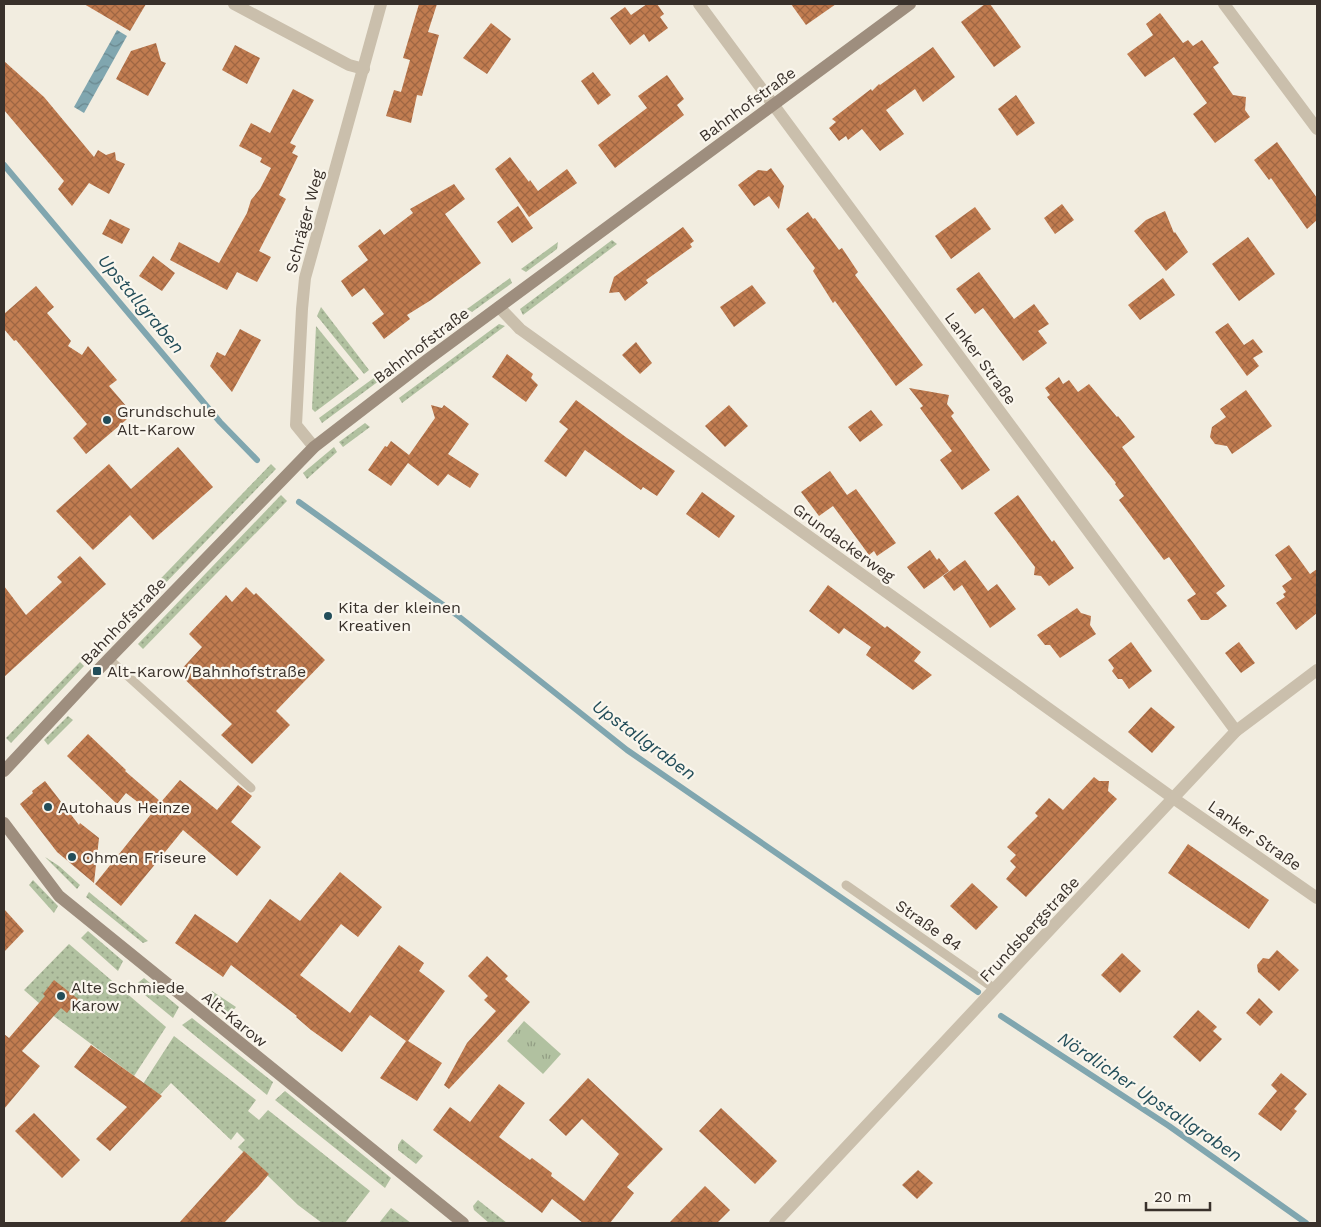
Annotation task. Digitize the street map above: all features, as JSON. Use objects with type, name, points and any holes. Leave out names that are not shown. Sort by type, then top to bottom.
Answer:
[{"type":"main road","name":"Bahnhofstraße","points":[[4,770],[314,448],[500,307],[910,4]]},
{"type":"main road","name":"Alt-Karow","points":[[4,823],[59,896],[463,1223]]},
{"type":"street","points":[[234,4],[349,65],[364,69]]},
{"type":"street","name":"Schräger Weg","points":[[314,448],[296,424],[305,278],[381,4]]},
{"type":"street","name":"Lanker Straße","points":[[699,4],[1236,731]]},
{"type":"street","points":[[1224,4],[1317,129]]},
{"type":"street","name":"Grundackerweg","points":[[500,307],[520,329],[1173,798]]},
{"type":"street","name":"Frundsbergstraße","points":[[775,1223],[1236,731],[1317,670]]},
{"type":"street","name":"Lanker Straße","points":[[1173,798],[1317,898]]},
{"type":"lane","points":[[109,659],[251,788]]},
{"type":"lane","name":"Straße 84","points":[[846,885],[995,989]]},
{"type":"green space","points":[[612,240],[617,244],[523,315],[520,309]]},
{"type":"green space","points":[[558,242],[557,249],[526,272],[521,269]]},
{"type":"green space","points":[[510,278],[512,283],[472,312],[467,309]]},
{"type":"green space","points":[[321,307],[369,370],[364,374],[317,316]]},
{"type":"green space","points":[[499,324],[505,326],[402,403],[399,398]]},
{"type":"green space","points":[[316,326],[359,379],[315,412],[312,409]]},
{"type":"green space","points":[[445,326],[448,330],[322,423],[319,418]]},
{"type":"green space","points":[[365,423],[370,427],[343,447],[339,442]]},
{"type":"green space","points":[[334,447],[337,452],[307,479],[303,473]]},
{"type":"green space","points":[[271,464],[276,469],[122,628],[117,624]]},
{"type":"green space","points":[[281,495],[287,501],[143,649],[138,644]]},
{"type":"green space","points":[[80,662],[84,666],[11,743],[6,738]]},
{"type":"green space","points":[[68,716],[73,720],[48,745],[44,740]]},
{"type":"green space","points":[[45,857],[59,866],[80,885],[77,889]]},
{"type":"green space","points":[[33,880],[58,906],[54,913],[29,885]]},
{"type":"green space","points":[[89,892],[148,941],[143,943],[86,897]]},
{"type":"green space","points":[[88,931],[123,961],[118,971],[81,938]]},
{"type":"green space","points":[[69,944],[166,1027],[134,1076],[55,1017],[24,990]]},
{"type":"green space","points":[[144,978],[179,1007],[173,1018],[134,986]]},
{"type":"green space","points":[[212,991],[236,1007],[230,1014],[208,996]]},
{"type":"green space","points":[[192,1018],[273,1082],[267,1095],[182,1025]]},
{"type":"green space","points":[[524,1021],[561,1054],[543,1074],[507,1041]]},
{"type":"green space","points":[[174,1036],[256,1100],[248,1111],[259,1120],[268,1110],[370,1191],[345,1223],[322,1223],[298,1205],[238,1147],[245,1140],[237,1132],[231,1140],[171,1083],[159,1096],[143,1084]]},
{"type":"green space","points":[[285,1091],[391,1178],[385,1188],[275,1100]]},
{"type":"green space","points":[[402,1139],[423,1156],[416,1164],[398,1150],[398,1145]]},
{"type":"green space","points":[[478,1200],[507,1223],[489,1223],[474,1210],[473,1206]]},
{"type":"green space","points":[[391,1208],[411,1223],[379,1223]]},
{"type":"water","points":[[117,30],[127,36],[84,113],[74,107]]},
{"type":"building","points":[[84,4],[146,4],[130,31]]},
{"type":"building","points":[[419,4],[437,4],[428,32],[439,35],[422,96],[417,95],[411,123],[386,116],[394,90],[401,92],[410,60],[403,58]]},
{"type":"building","points":[[647,4],[657,4],[664,14],[660,17],[668,28],[649,42],[644,34],[630,45],[610,18],[625,7],[631,15]]},
{"type":"building","points":[[791,4],[836,4],[806,25]]},
{"type":"building","points":[[985,4],[990,4],[1021,47],[994,67],[961,22]]},
{"type":"building","points":[[1160,13],[1183,43],[1188,40],[1193,46],[1202,40],[1219,63],[1213,67],[1233,95],[1246,97],[1245,110],[1250,117],[1215,143],[1193,114],[1207,103],[1174,57],[1145,77],[1127,54],[1153,35],[1146,24]]},
{"type":"building","points":[[491,23],[511,39],[487,74],[463,58]]},
{"type":"building","points":[[156,43],[161,61],[166,63],[148,96],[116,79],[131,51]]},
{"type":"building","points":[[235,45],[260,58],[247,84],[222,70]]},
{"type":"building","points":[[933,47],[955,77],[923,102],[915,89],[886,110],[904,134],[880,151],[862,129],[848,140],[846,136],[839,141],[829,128],[836,122],[832,119],[871,89],[872,91],[879,84]]},
{"type":"building","points":[[4,61],[44,97],[94,157],[98,150],[106,155],[115,152],[116,160],[125,164],[109,194],[89,183],[72,206],[58,189],[64,181],[4,110]]},
{"type":"building","points":[[593,72],[611,95],[598,105],[581,81]]},
{"type":"building","points":[[667,75],[684,99],[677,105],[684,115],[615,168],[598,145],[647,108],[638,96]]},
{"type":"building","points":[[293,89],[314,100],[290,143],[296,146],[292,153],[298,156],[279,195],[286,199],[259,251],[271,257],[257,282],[237,272],[227,290],[170,260],[179,242],[219,263],[247,213],[251,200],[260,189],[271,168],[260,162],[262,158],[239,146],[251,123],[270,133]]},
{"type":"building","points":[[1016,95],[1035,123],[1017,136],[998,109]]},
{"type":"building","points":[[1277,142],[1317,198],[1317,220],[1307,229],[1271,178],[1269,180],[1254,160]]},
{"type":"building","points":[[510,157],[538,191],[567,169],[577,183],[529,217],[495,169]]},
{"type":"building","points":[[771,168],[784,186],[779,209],[769,196],[754,206],[738,185],[758,170],[767,171]]},
{"type":"building","points":[[454,184],[465,199],[445,214],[481,263],[431,300],[407,315],[410,319],[384,339],[372,323],[384,314],[364,288],[352,297],[341,281],[368,260],[358,246],[380,229],[384,235],[413,213],[410,209]]},
{"type":"building","points":[[1062,204],[1074,220],[1055,234],[1044,218]]},
{"type":"building","points":[[518,206],[533,228],[512,243],[497,222]]},
{"type":"building","points":[[975,207],[991,229],[951,259],[935,236]]},
{"type":"building","points":[[1165,211],[1174,233],[1188,252],[1166,271],[1134,231],[1146,220]]},
{"type":"building","points":[[808,212],[813,219],[815,218],[839,250],[842,248],[858,272],[855,275],[923,365],[896,386],[835,301],[833,303],[813,271],[815,268],[786,229]]},
{"type":"building","points":[[110,219],[130,229],[122,244],[102,234]]},
{"type":"building","points":[[683,227],[694,241],[690,244],[692,247],[646,280],[648,283],[625,301],[619,292],[609,293],[614,277]]},
{"type":"building","points":[[1248,237],[1275,274],[1239,301],[1212,264]]},
{"type":"building","points":[[153,256],[175,273],[162,291],[139,276]]},
{"type":"building","points":[[979,272],[1014,319],[1034,304],[1049,324],[1038,331],[1047,343],[1023,361],[983,308],[975,314],[956,289]]},
{"type":"building","points":[[1163,278],[1175,295],[1140,320],[1128,305]]},
{"type":"building","points":[[752,285],[766,303],[734,327],[720,307]]},
{"type":"building","points":[[36,286],[54,307],[47,313],[71,341],[68,346],[82,355],[88,346],[117,380],[109,386],[133,414],[86,454],[73,438],[87,424],[16,340],[14,341],[4,329],[4,314]]},
{"type":"building","points":[[1228,323],[1244,345],[1253,339],[1263,352],[1253,358],[1259,366],[1247,376],[1215,332]]},
{"type":"building","points":[[240,329],[261,340],[232,392],[210,366],[217,352],[225,356]]},
{"type":"building","points":[[636,342],[652,363],[640,374],[622,355]]},
{"type":"building","points":[[507,354],[533,374],[531,378],[538,385],[526,402],[492,377]]},
{"type":"building","points":[[1059,377],[1063,384],[1069,380],[1078,392],[1089,384],[1135,437],[1122,447],[1225,586],[1216,593],[1227,606],[1208,620],[1201,620],[1187,600],[1196,594],[1169,557],[1164,560],[1119,500],[1124,496],[1116,483],[1047,397],[1050,395],[1045,388]]},
{"type":"building","points":[[909,388],[949,395],[947,404],[954,413],[951,416],[990,470],[962,490],[940,460],[952,451],[920,408],[923,406]]},
{"type":"building","points":[[1246,390],[1272,426],[1232,454],[1227,446],[1215,444],[1210,437],[1212,427],[1226,417],[1220,409]]},
{"type":"building","points":[[576,400],[675,471],[657,496],[643,487],[641,490],[585,450],[566,477],[544,461],[568,429],[559,422]]},
{"type":"building","points":[[431,405],[442,408],[444,405],[469,424],[448,454],[479,474],[470,488],[448,474],[438,486],[408,463],[391,486],[368,470],[385,446],[387,447],[391,441],[409,455],[435,418]]},
{"type":"building","points":[[729,405],[748,426],[725,447],[705,426]]},
{"type":"building","points":[[871,410],[883,425],[860,442],[848,427]]},
{"type":"building","points":[[178,447],[213,487],[153,540],[130,515],[93,550],[56,511],[109,464],[131,489]]},
{"type":"building","points":[[830,471],[847,495],[856,489],[896,543],[877,556],[874,551],[869,555],[833,506],[819,516],[801,492]]},
{"type":"building","points":[[702,492],[735,516],[719,538],[686,514]]},
{"type":"building","points":[[1018,495],[1052,542],[1054,540],[1074,568],[1049,586],[1041,576],[1034,575],[1035,567],[994,513]]},
{"type":"building","points":[[1289,545],[1310,574],[1317,569],[1317,613],[1296,630],[1276,603],[1285,597],[1283,594],[1286,592],[1282,586],[1292,579],[1275,555]]},
{"type":"building","points":[[930,550],[937,560],[939,558],[949,571],[924,589],[907,567]]},
{"type":"building","points":[[80,556],[106,584],[4,677],[4,586],[26,615],[62,582],[57,577]]},
{"type":"building","points":[[965,560],[988,591],[997,584],[1016,609],[990,628],[962,585],[954,591],[943,576]]},
{"type":"building","points":[[828,585],[885,628],[887,626],[921,652],[914,661],[932,675],[913,690],[866,655],[871,647],[844,628],[839,634],[809,611]]},
{"type":"building","points":[[246,587],[254,595],[256,593],[325,660],[276,711],[290,725],[252,764],[221,735],[232,724],[178,673],[202,647],[189,634],[226,595],[232,602]]},
{"type":"building","points":[[1077,608],[1081,613],[1091,616],[1090,625],[1096,634],[1060,658],[1050,645],[1045,645],[1037,635]]},
{"type":"building","points":[[1131,642],[1152,671],[1129,689],[1122,679],[1118,679],[1112,671],[1114,668],[1108,660]]},
{"type":"building","points":[[1239,642],[1255,663],[1241,673],[1225,653]]},
{"type":"building","points":[[1151,707],[1175,727],[1152,753],[1128,732]]},
{"type":"building","points":[[88,734],[125,771],[161,802],[180,780],[217,810],[238,785],[252,796],[231,822],[261,847],[237,876],[183,830],[121,906],[95,884],[152,813],[126,793],[117,804],[67,756]]},
{"type":"building","points":[[1094,777],[1099,781],[1109,781],[1108,791],[1117,799],[1026,897],[1006,879],[1016,867],[1010,861],[1016,855],[1007,847],[1038,816],[1035,813],[1049,798],[1063,810]]},
{"type":"building","points":[[45,781],[79,825],[80,823],[99,838],[94,883],[57,852],[20,804]]},
{"type":"building","points":[[1188,844],[1269,900],[1249,929],[1168,873]]},
{"type":"building","points":[[340,872],[382,907],[358,937],[341,924],[300,975],[350,1013],[399,945],[424,963],[419,971],[445,991],[408,1041],[442,1063],[417,1101],[380,1078],[406,1041],[370,1015],[342,1052],[311,1030],[297,1016],[231,965],[223,977],[175,943],[195,914],[237,943],[270,899],[300,921]]},
{"type":"building","points":[[972,883],[998,907],[976,930],[950,906]]},
{"type":"building","points":[[4,909],[24,931],[4,952]]},
{"type":"building","points":[[1277,950],[1299,970],[1279,991],[1258,972],[1257,965],[1263,958],[1269,959]]},
{"type":"building","points":[[1122,953],[1141,971],[1120,993],[1101,975]]},
{"type":"building","points":[[487,956],[508,976],[505,979],[530,1002],[449,1089],[444,1085],[467,1043],[496,1011],[484,1000],[488,996],[468,976]]},
{"type":"building","points":[[54,980],[78,999],[67,1013],[61,1008],[22,1051],[40,1066],[4,1109],[4,1034],[9,1038],[45,996],[43,994]]},
{"type":"building","points":[[1259,998],[1273,1012],[1260,1026],[1246,1013]]},
{"type":"building","points":[[1198,1010],[1217,1027],[1213,1031],[1222,1039],[1200,1062],[1173,1037]]},
{"type":"building","points":[[91,1045],[162,1096],[110,1151],[96,1139],[127,1107],[74,1067]]},
{"type":"building","points":[[1281,1073],[1307,1094],[1294,1109],[1297,1111],[1281,1131],[1258,1114],[1277,1091],[1271,1085]]},
{"type":"building","points":[[588,1078],[663,1149],[627,1187],[634,1193],[610,1223],[583,1223],[552,1199],[542,1213],[433,1130],[450,1107],[470,1122],[499,1084],[525,1103],[499,1137],[530,1160],[532,1158],[552,1173],[551,1176],[584,1201],[619,1154],[582,1119],[566,1136],[549,1120]]},
{"type":"building","points":[[721,1108],[777,1161],[755,1184],[699,1131]]},
{"type":"building","points":[[34,1113],[80,1160],[62,1178],[15,1131]]},
{"type":"building","points":[[244,1151],[269,1174],[258,1187],[224,1223],[179,1223]]},
{"type":"building","points":[[918,1170],[933,1183],[917,1199],[902,1185]]},
{"type":"building","points":[[705,1186],[730,1210],[717,1223],[669,1223]]},
{"type":"waterway","name":"Upstallgraben","points":[[4,165],[220,422],[257,460]]},
{"type":"waterway","name":"Upstallgraben","points":[[299,502],[457,615],[627,750],[978,992]]},
{"type":"waterway","name":"Nördlicher Upstallgraben","points":[[1001,1016],[1169,1126],[1306,1223]]},
{"type":"place","name":"Grundschule Alt-Karow","points":[[107,420]]},
{"type":"place","name":"Kita der kleinen Kreativen","points":[[328,616]]},
{"type":"place","name":"Alt-Karow/Bahnhofstraße","points":[[97,671]]},
{"type":"place","name":"Autohaus Heinze","points":[[48,807]]},
{"type":"place","name":"Ohmen Friseure","points":[[72,857]]},
{"type":"place","name":"Alte Schmiede Karow","points":[[61,996]]}]
